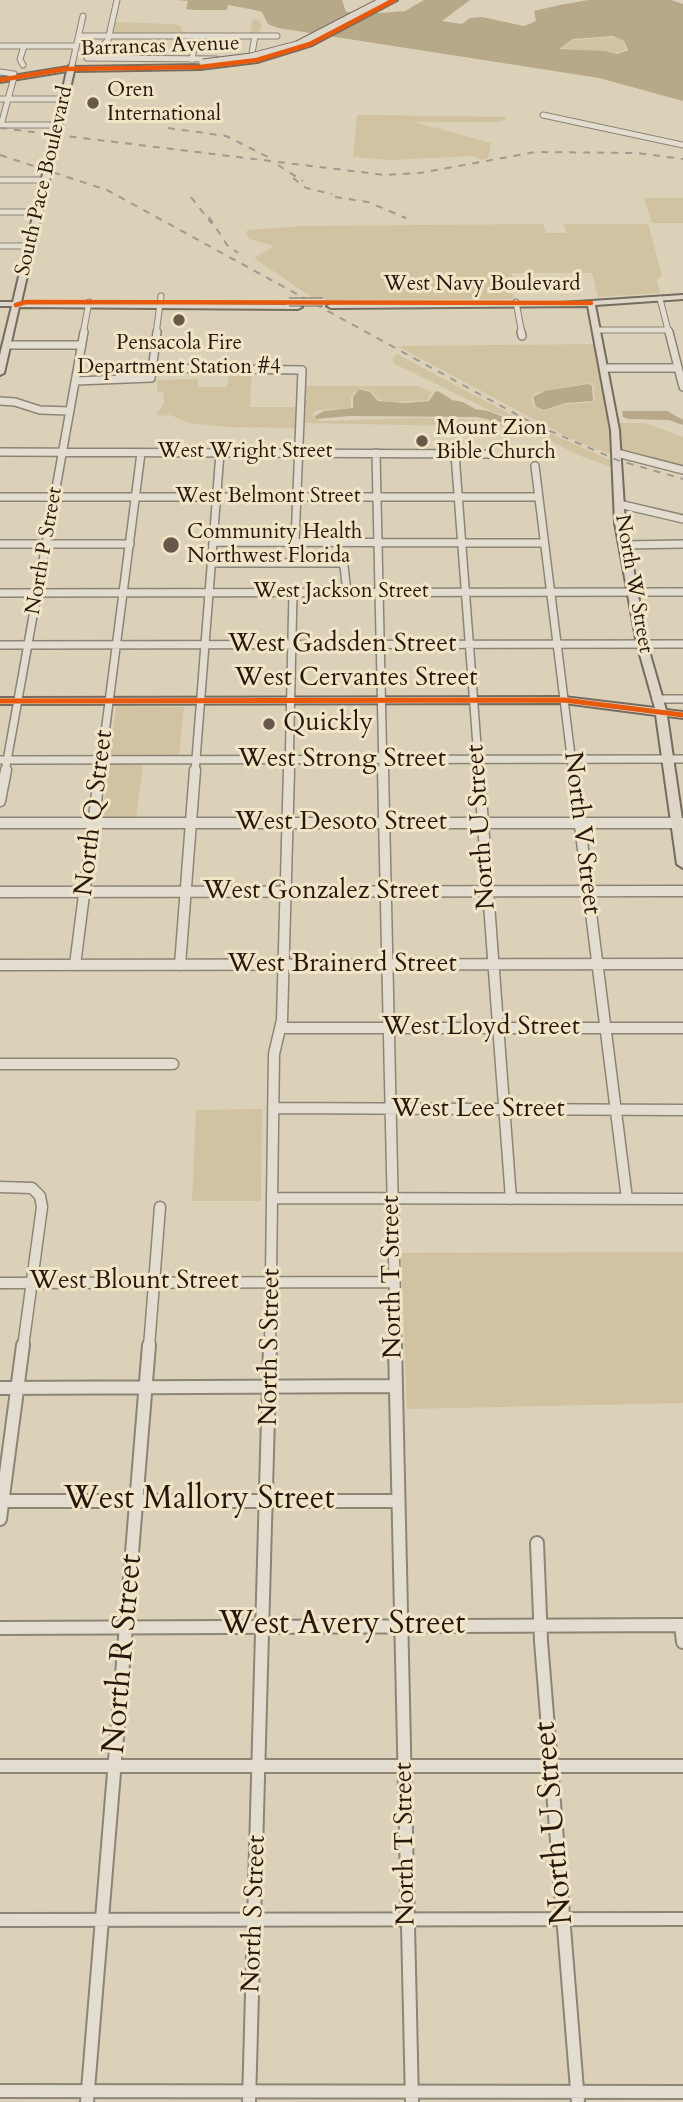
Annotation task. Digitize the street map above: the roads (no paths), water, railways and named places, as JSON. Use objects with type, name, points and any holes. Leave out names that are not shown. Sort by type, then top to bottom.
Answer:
[{"type":"main road","name":"Barrancas Avenue","points":[[0,79],[72,67],[204,65],[251,57],[297,45],[384,0]]},
{"type":"main road","name":"Barrancas Avenue","points":[[72,67],[204,65],[257,60],[297,49],[394,0]]},
{"type":"main road","name":"South Pace Boulevard","points":[[0,373],[72,67]]},
{"type":"main road","points":[[69,79],[78,72],[100,68]]},
{"type":"main road","name":"West Navy Boulevard","points":[[0,304],[161,301],[516,304],[591,303],[683,297]]},
{"type":"main road","name":"West Navy Boulevard","points":[[161,301],[298,307],[327,304]]},
{"type":"main road","name":"North W Street","points":[[591,303],[617,453],[624,545],[642,644],[661,711],[680,823],[683,863]]},
{"type":"main road","name":"West Cervantes Street","points":[[0,701],[564,700],[683,715]]},
{"type":"street","name":"Barrancas Avenue","points":[[117,0],[109,36],[100,48],[86,53],[87,58],[133,60]]},
{"type":"street","name":"South Pace Boulevard","points":[[72,67],[83,16]]},
{"type":"street","points":[[79,36],[277,36]]},
{"type":"street","points":[[138,36],[133,60],[251,59],[255,36]]},
{"type":"street","points":[[192,60],[196,36]]},
{"type":"street","points":[[0,46],[76,46]]},
{"type":"street","points":[[23,65],[20,60],[24,46]]},
{"type":"street","points":[[100,48],[136,48]]},
{"type":"street","points":[[0,72],[14,75],[1,125],[58,125]]},
{"type":"street","points":[[0,99],[65,99]]},
{"type":"street","points":[[543,115],[683,145]]},
{"type":"street","points":[[0,180],[46,180]]},
{"type":"street","points":[[0,212],[39,212]]},
{"type":"street","points":[[0,246],[30,246]]},
{"type":"street","points":[[660,299],[683,387]]},
{"type":"street","points":[[76,381],[149,380],[153,368],[161,301]]},
{"type":"street","name":"North P Street","points":[[0,801],[4,760],[18,701],[89,304]]},
{"type":"street","points":[[516,304],[522,336]]},
{"type":"street","points":[[597,330],[669,330]]},
{"type":"street","points":[[4,350],[82,345]]},
{"type":"street","points":[[153,368],[301,369],[295,542]]},
{"type":"street","points":[[604,368],[678,368]]},
{"type":"street","points":[[0,401],[15,402],[40,410],[71,411]]},
{"type":"street","name":"West Wright Street","points":[[0,452],[490,454]]},
{"type":"street","name":"North Q Street","points":[[75,965],[141,453]]},
{"type":"street","points":[[180,965],[220,453]]},
{"type":"street","name":"North T Street","points":[[376,453],[412,2096]]},
{"type":"street","points":[[617,453],[683,470]]},
{"type":"street","name":"North U Street","points":[[455,454],[511,1199]]},
{"type":"street","name":"North V Street","points":[[535,466],[627,1199]]},
{"type":"street","name":"West Belmont Street","points":[[0,497],[537,497]]},
{"type":"street","points":[[619,504],[683,519]]},
{"type":"street","points":[[213,542],[543,543]]},
{"type":"street","points":[[0,544],[130,544]]},
{"type":"street","points":[[624,545],[683,544]]},
{"type":"street","points":[[211,563],[341,562],[344,566],[347,592]]},
{"type":"street","name":"North S Street","points":[[249,2097],[273,1282],[272,1108],[274,1054],[280,1028],[284,965],[293,592]]},
{"type":"street","name":"West Jackson Street","points":[[0,593],[683,592]]},
{"type":"street","name":"West Gadsden Street","points":[[0,645],[683,644]]},
{"type":"street","points":[[656,699],[683,699]]},
{"type":"street","name":"West Strong Street","points":[[4,760],[683,760]]},
{"type":"street","name":"West Desoto Street","points":[[0,823],[680,823]]},
{"type":"street","name":"West Gonzalez Street","points":[[0,892],[683,891]]},
{"type":"street","name":"West Brainerd Street","points":[[0,965],[683,964]]},
{"type":"street","name":"West Lloyd Street","points":[[280,1028],[683,1028]]},
{"type":"street","points":[[0,1064],[173,1064]]},
{"type":"street","name":"West Lee Street","points":[[272,1108],[683,1110]]},
{"type":"street","points":[[0,1187],[26,1187],[38,1193],[42,1208],[0,1519]]},
{"type":"street","points":[[272,1198],[683,1199]]},
{"type":"street","name":"North R Street","points":[[87,2096],[160,1207]]},
{"type":"street","name":"West Blount Street","points":[[0,1283],[394,1282]]},
{"type":"street","points":[[0,1388],[396,1386]]},
{"type":"street","name":"West Mallory Street","points":[[1,1502],[398,1501]]},
{"type":"street","name":"North U Street","points":[[537,1543],[577,2097]]},
{"type":"street","points":[[682,1625],[683,1642]]},
{"type":"street","name":"West Avery Street","points":[[0,1628],[682,1625]]},
{"type":"street","points":[[0,1766],[683,1766]]},
{"type":"street","points":[[0,1920],[683,1919]]},
{"type":"street","points":[[0,2091],[87,2096],[249,2097],[577,2097],[683,2092]]},
{"type":"railway","points":[[0,128],[385,175],[420,173],[535,152],[637,153],[683,159]]},
{"type":"railway","points":[[168,128],[226,136],[268,157]]},
{"type":"railway","points":[[0,155],[107,190],[534,424],[617,460],[683,479]]},
{"type":"railway","points":[[278,165],[303,181]]},
{"type":"railway","points":[[293,178],[306,188],[332,194]]},
{"type":"railway","points":[[191,197],[212,224]]},
{"type":"railway","points":[[335,197],[368,202],[406,218]]},
{"type":"railway","points":[[209,217],[227,245],[238,253]]},
{"type":"place","name":"Oren International","points":[[93,103]]},
{"type":"place","name":"Pensacola Fire Department Station #4","points":[[179,320]]},
{"type":"place","name":"Mount Zion Bible Church","points":[[422,441]]},
{"type":"place","name":"Community Health Northwest Florida","points":[[171,545]]},
{"type":"place","name":"Quickly","points":[[269,724]]}]
